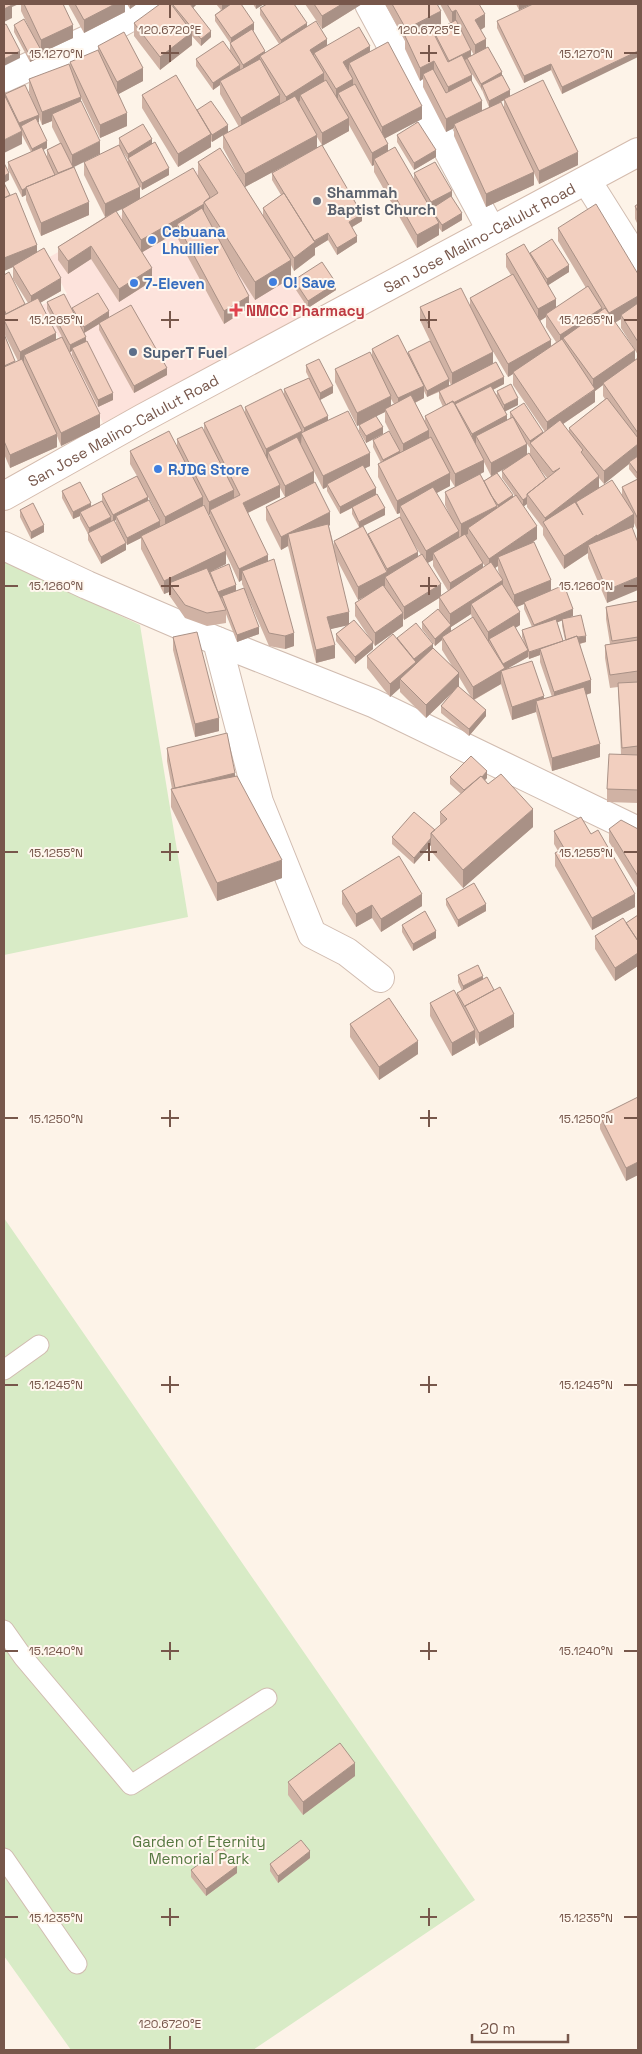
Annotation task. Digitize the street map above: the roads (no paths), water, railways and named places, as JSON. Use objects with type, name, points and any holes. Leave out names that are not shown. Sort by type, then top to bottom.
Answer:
[{"type":"street","points":[[4,78],[102,33],[154,4]]},
{"type":"street","points":[[369,4],[491,230]]},
{"type":"street","name":"San Jose Malino-Calulut Road","points":[[4,496],[143,418],[638,152]]},
{"type":"street","points":[[587,181],[638,262]]},
{"type":"street","points":[[4,546],[87,585],[217,641],[373,703],[638,831]]},
{"type":"street","points":[[217,641],[259,802],[312,934],[347,952],[380,978]]},
{"type":"lane","points":[[4,1370],[39,1345]]},
{"type":"lane","points":[[4,1630],[23,1657],[131,1785],[267,1698]]},
{"type":"lane","points":[[4,1858],[77,1964]]},
{"type":"place","name":"Shammah Baptist Church","points":[[317,201]]},
{"type":"place","name":"Cebuana Lhuillier","points":[[152,240]]},
{"type":"place","name":"O! Save","points":[[273,282]]},
{"type":"place","name":"7-Eleven","points":[[134,283]]},
{"type":"place","name":"NMCC Pharmacy","points":[[236,310]]},
{"type":"place","name":"SuperT Fuel","points":[[133,352]]},
{"type":"place","name":"RJDG Store","points":[[158,469]]},
{"type":"park label","name":"Garden of Eternity Memorial Park","points":[[199,1850]]}]
